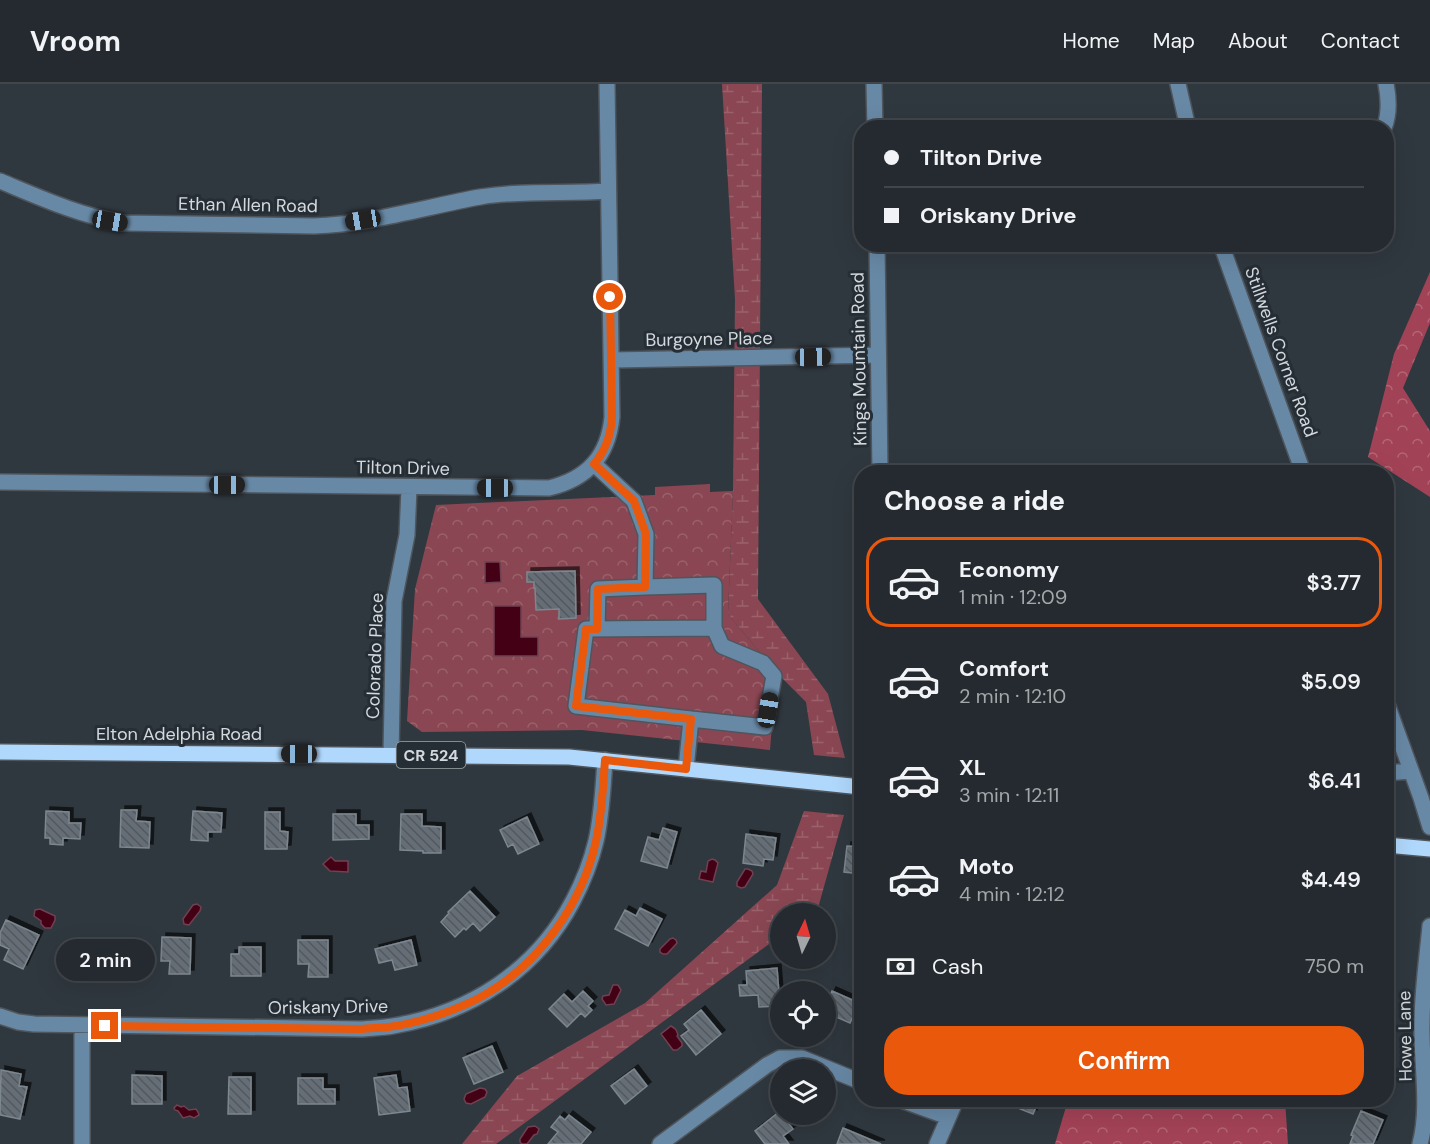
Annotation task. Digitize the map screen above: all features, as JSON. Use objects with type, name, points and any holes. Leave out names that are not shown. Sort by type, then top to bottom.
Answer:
[{"type":"main road","name":"Elton Adelphia Road","points":[[0,752],[569,757],[854,786]]},
{"type":"main road","points":[[1394,846],[1430,849]]},
{"type":"street","name":"Tilton Drive","points":[[0,482],[549,489],[577,479],[594,464],[603,452],[612,417],[607,84]]},
{"type":"street","points":[[874,84],[875,120]]},
{"type":"street","points":[[1178,84],[1186,120]]},
{"type":"street","points":[[1386,84],[1389,111],[1386,120]]},
{"type":"street","name":"Ethan Allen Road","points":[[0,181],[74,211],[98,219],[123,223],[331,225],[501,194],[608,191]]},
{"type":"street","name":"Kings Mountain Road","points":[[877,252],[880,465]]},
{"type":"street","name":"Stillwells Corner Road","points":[[1224,252],[1301,465]]},
{"type":"street","name":"Burgoyne Place","points":[[612,360],[878,356]]},
{"type":"street","points":[[594,464],[634,501],[646,534],[645,587]]},
{"type":"street","name":"Colorado Place","points":[[391,755],[394,601],[407,535],[409,488]]},
{"type":"street","points":[[597,629],[598,589],[714,585],[714,628],[722,646],[763,663],[774,676],[765,727],[576,706],[586,629],[597,629],[714,628]]},
{"type":"street","points":[[686,769],[691,719]]},
{"type":"street","points":[[1394,723],[1430,827]]},
{"type":"street","name":"Oriskany Drive","points":[[0,1016],[34,1024],[82,1026],[361,1029],[390,1027],[448,1011],[479,998],[527,962],[566,915],[583,881],[596,843],[605,760]]},
{"type":"street","points":[[1394,772],[1411,771]]},
{"type":"street","name":"Howe Lane","points":[[1420,1144],[1426,1118],[1422,1001],[1430,926]]},
{"type":"street","points":[[82,1026],[82,1144]]},
{"type":"street","points":[[660,1144],[767,1065],[780,1059],[802,1058],[854,1080]]},
{"type":"street","points":[[920,1107],[948,1117]]},
{"type":"street","points":[[937,1144],[953,1107]]},
{"type":"green space","points":[[722,84],[762,84],[758,599],[828,694],[845,758],[814,755],[806,702],[776,672],[728,614],[733,491],[735,299]]},
{"type":"green space","points":[[1430,272],[1430,323],[1403,388],[1430,431],[1430,497],[1394,474],[1394,465],[1380,465],[1368,457],[1394,354]]},
{"type":"green space","points":[[710,484],[710,492],[733,491],[728,614],[776,672],[770,750],[582,730],[422,732],[407,721],[415,589],[436,505],[655,495],[655,487]]},
{"type":"green space","points":[[527,685],[558,689],[558,694],[527,691]]},
{"type":"green space","points":[[804,811],[844,815],[819,903],[770,903],[770,943],[496,1144],[462,1144],[517,1076],[645,1003],[777,885]]},
{"type":"green space","points":[[1066,1107],[1285,1107],[1288,1144],[1055,1144]]},
{"type":"shaded area","points":[[485,562],[500,562],[501,582],[485,583]]},
{"type":"shaded area","points":[[494,606],[521,606],[521,637],[538,637],[538,656],[494,656]]},
{"type":"shaded area","points":[[331,857],[335,861],[348,861],[348,872],[330,871],[323,864]]},
{"type":"shaded area","points":[[712,859],[718,863],[713,882],[699,879],[701,871],[706,872],[708,861]]},
{"type":"shaded area","points":[[745,869],[752,871],[753,874],[745,887],[741,888],[737,886],[737,882]]},
{"type":"shaded area","points":[[197,904],[201,907],[200,911],[189,925],[184,924],[183,919],[193,905]]},
{"type":"shaded area","points":[[40,909],[55,916],[51,928],[45,928],[34,916],[35,910]]},
{"type":"shaded area","points":[[673,938],[677,943],[667,954],[660,952],[660,949]]},
{"type":"shaded area","points":[[613,985],[618,985],[621,990],[614,1004],[606,1005],[602,999],[603,996],[609,995]]},
{"type":"shaded area","points":[[671,1026],[676,1029],[677,1036],[682,1043],[677,1050],[673,1050],[661,1034]]},
{"type":"shaded area","points":[[480,1088],[487,1092],[485,1097],[471,1104],[466,1103],[464,1099],[466,1094]]},
{"type":"shaded area","points":[[177,1105],[189,1110],[196,1109],[199,1115],[194,1118],[190,1116],[183,1118],[174,1108]]},
{"type":"shaded area","points":[[535,1126],[539,1129],[537,1134],[527,1144],[522,1144],[520,1139],[528,1127]]},
{"type":"building","points":[[575,571],[576,618],[559,619],[559,609],[536,610],[534,582],[527,582],[527,572]]},
{"type":"building","points":[[121,810],[137,810],[136,821],[150,822],[149,848],[120,847]]},
{"type":"building","points":[[46,811],[69,812],[69,823],[81,823],[80,839],[63,838],[63,845],[50,844],[50,838],[45,838]]},
{"type":"building","points":[[193,811],[222,813],[221,832],[208,832],[208,841],[191,840]]},
{"type":"building","points":[[265,812],[280,812],[280,831],[288,832],[287,849],[265,849]]},
{"type":"building","points":[[333,814],[356,814],[356,825],[369,825],[369,839],[333,840]]},
{"type":"building","points":[[401,814],[422,814],[422,826],[441,827],[441,853],[400,850]]},
{"type":"building","points":[[527,817],[539,844],[518,854],[513,844],[508,847],[500,830]]},
{"type":"building","points":[[663,828],[677,832],[667,868],[641,861],[648,837],[659,840]]},
{"type":"building","points":[[746,834],[776,838],[773,860],[764,859],[763,866],[743,863]]},
{"type":"building","points":[[847,846],[854,846],[854,873],[844,872]]},
{"type":"building","points":[[470,891],[495,917],[480,931],[473,923],[455,937],[441,922]]},
{"type":"building","points":[[640,908],[662,919],[648,946],[615,929],[625,910],[636,916]]},
{"type":"building","points":[[6,920],[39,935],[23,969],[4,960],[9,949],[0,945],[0,933]]},
{"type":"building","points":[[162,937],[191,938],[190,974],[169,974],[170,961],[161,961]]},
{"type":"building","points":[[298,940],[328,940],[328,977],[308,977],[309,964],[298,964]]},
{"type":"building","points":[[411,940],[417,965],[395,970],[392,960],[379,963],[375,949]]},
{"type":"building","points":[[85,944],[109,945],[108,961],[85,961]]},
{"type":"building","points":[[239,947],[261,947],[261,976],[231,976],[231,954],[239,954]]},
{"type":"building","points":[[777,969],[778,981],[770,981],[770,1006],[759,1007],[758,995],[740,996],[739,985],[747,985],[746,971]]},
{"type":"building","points":[[583,991],[593,1001],[588,1006],[592,1010],[585,1017],[581,1013],[567,1027],[549,1009],[564,994],[572,1002]]},
{"type":"building","points":[[836,993],[854,1001],[854,1014],[850,1023],[836,1017]]},
{"type":"building","points":[[701,1010],[721,1034],[696,1055],[681,1036],[689,1030],[684,1024]]},
{"type":"building","points":[[492,1046],[503,1072],[474,1084],[463,1058]]},
{"type":"building","points":[[634,1069],[647,1086],[625,1104],[611,1086]]},
{"type":"building","points":[[1,1070],[21,1074],[19,1086],[27,1087],[20,1119],[0,1115]]},
{"type":"building","points":[[132,1075],[162,1076],[162,1104],[132,1104]]},
{"type":"building","points":[[396,1075],[398,1088],[407,1087],[410,1111],[379,1115],[374,1078]]},
{"type":"building","points":[[229,1077],[251,1077],[251,1114],[228,1114]]},
{"type":"building","points":[[298,1078],[323,1078],[323,1089],[335,1089],[335,1104],[298,1104]]},
{"type":"building","points":[[1016,1107],[1036,1107],[1033,1114]]},
{"type":"building","points":[[1361,1111],[1383,1120],[1373,1144],[1350,1144],[1353,1136],[1351,1135]]},
{"type":"building","points":[[569,1115],[591,1132],[581,1144],[548,1144],[558,1132],[551,1127],[560,1116],[565,1120]]},
{"type":"building","points":[[770,1119],[770,1125],[790,1125],[793,1129],[783,1136],[789,1144],[765,1144],[755,1131]]},
{"type":"building","points":[[843,1128],[881,1144],[837,1144]]},
{"type":"route","points":[[105,1026],[361,1029],[390,1027],[448,1011],[479,998],[527,962],[566,915],[583,881],[596,843],[600,823],[605,760],[686,769],[691,719],[576,706],[586,629],[597,629],[598,589],[645,587],[646,534],[634,501],[594,464],[603,452],[611,428],[610,297]]}]
